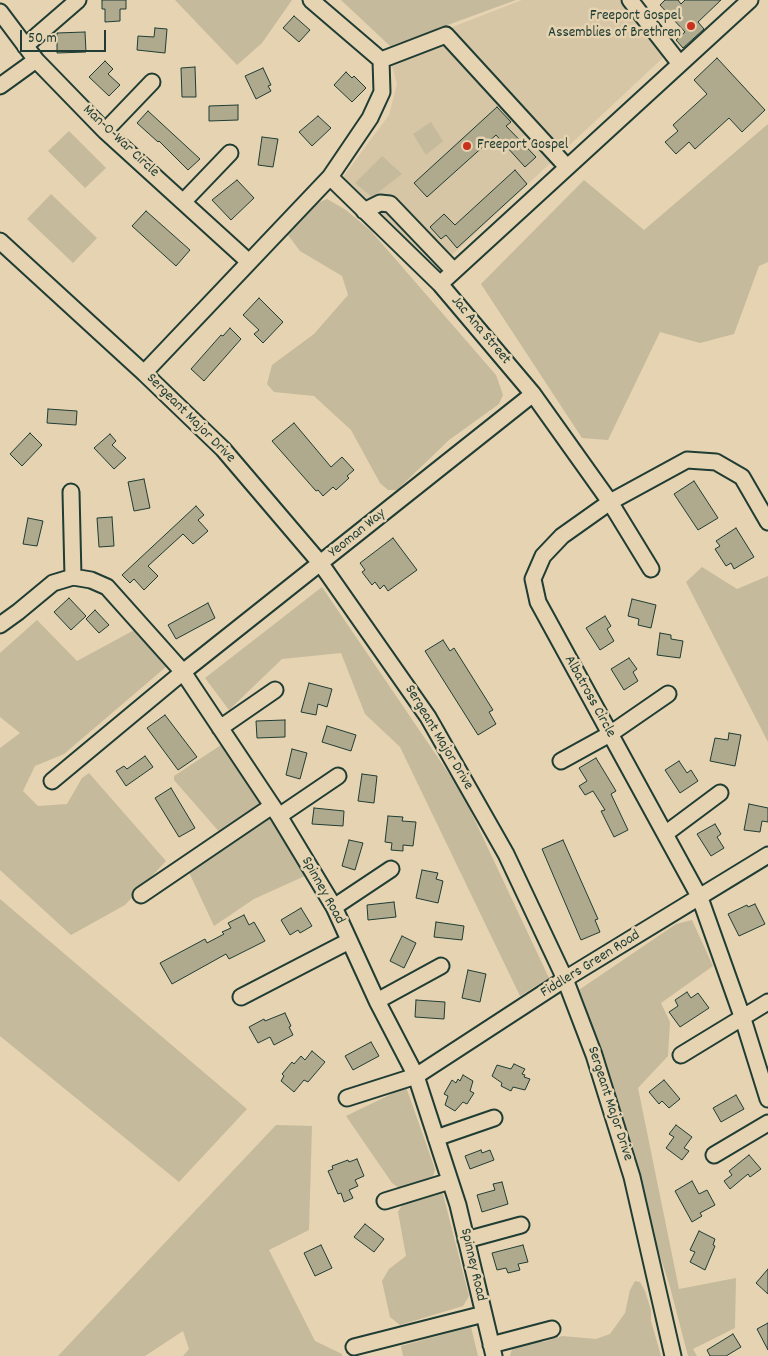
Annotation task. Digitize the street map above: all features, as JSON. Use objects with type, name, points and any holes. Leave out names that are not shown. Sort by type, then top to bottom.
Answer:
[{"type":"street","points":[[25,46],[78,0]]},
{"type":"street","points":[[144,373],[330,177],[370,118],[382,92],[381,60],[311,0]]},
{"type":"street","points":[[630,0],[680,64]]},
{"type":"street","points":[[440,284],[750,0]]},
{"type":"street","name":"Man-O-War Circle","points":[[0,12],[36,60],[105,131],[249,262]]},
{"type":"street","points":[[381,60],[446,35],[567,167]]},
{"type":"street","points":[[0,86],[36,60]]},
{"type":"street","points":[[105,131],[152,82]]},
{"type":"street","points":[[184,201],[230,153]]},
{"type":"street","name":"Jac Ana Street","points":[[330,177],[440,284],[533,394],[610,502],[651,569]]},
{"type":"street","points":[[364,211],[380,203],[390,204],[454,271]]},
{"type":"street","name":"Sergeant Major Drive","points":[[0,241],[144,373],[223,449],[321,564],[428,717],[506,854],[566,979],[594,1055],[632,1177],[673,1356]]},
{"type":"street","name":"Yeoman Way","points":[[52,780],[183,672],[533,394]]},
{"type":"street","name":"Albatross Circle","points":[[768,522],[742,477],[716,462],[687,460],[610,502],[562,536],[543,556],[533,579],[538,602],[700,898],[743,1019],[768,1099]]},
{"type":"street","points":[[71,492],[73,578]]},
{"type":"street","name":"Spinney Road","points":[[0,625],[53,583],[73,578],[92,580],[107,587],[183,672],[276,811],[334,907],[377,1001],[416,1076],[458,1205],[492,1351]]},
{"type":"street","points":[[220,728],[275,690]]},
{"type":"street","points":[[560,761],[610,734],[668,694]]},
{"type":"street","points":[[141,895],[276,811],[338,776]]},
{"type":"street","points":[[665,834],[720,793]]},
{"type":"street","name":"Fiddlers Green Road","points":[[347,1098],[416,1076],[566,979],[768,855]]},
{"type":"street","points":[[334,907],[391,869]]},
{"type":"street","points":[[241,997],[349,941]]},
{"type":"street","points":[[377,1001],[442,966]]},
{"type":"street","points":[[681,1055],[743,1019],[768,1002]]},
{"type":"street","points":[[436,1138],[494,1118]]},
{"type":"street","points":[[714,1155],[768,1123]]},
{"type":"street","points":[[385,1201],[450,1181]]},
{"type":"street","points":[[466,1240],[521,1225]]},
{"type":"street","points":[[354,1347],[484,1314]]},
{"type":"street","points":[[492,1351],[552,1329]]},
{"type":"shaded area","points":[[175,0],[292,0],[262,43],[237,65]]},
{"type":"shaded area","points":[[341,0],[516,0],[390,46]]},
{"type":"shaded area","name":"Freeport Gospel","points":[[522,0],[623,0],[667,54],[438,268],[343,177],[389,115],[397,84],[388,52]]},
{"type":"shaded area","points":[[431,122],[443,141],[426,155],[413,134]]},
{"type":"shaded area","points":[[768,124],[768,262],[759,266],[734,334],[700,343],[660,332],[608,440],[582,438],[481,284],[584,180],[644,230]]},
{"type":"shaded area","points":[[69,131],[106,168],[85,188],[48,151]]},
{"type":"shaded area","points":[[382,156],[402,174],[372,197],[355,183]]},
{"type":"shaded area","points":[[51,194],[97,238],[73,263],[27,219]]},
{"type":"shaded area","points":[[327,199],[346,210],[371,231],[496,375],[503,395],[499,404],[449,440],[397,490],[388,490],[380,483],[351,430],[314,396],[274,392],[267,384],[272,365],[314,334],[348,295],[342,276],[300,251],[288,235],[291,225],[308,207]]},
{"type":"shaded area","points":[[702,567],[737,589],[768,576],[768,742],[686,582]]},
{"type":"shaded area","points":[[322,587],[462,793],[549,978],[520,996],[400,747],[365,714],[341,653],[282,659],[229,710],[205,678]]},
{"type":"shaded area","points":[[37,620],[77,661],[138,628],[167,666],[64,754],[35,766],[23,791],[38,806],[67,804],[82,778],[89,773],[166,861],[125,905],[71,935],[0,870],[0,748],[20,733],[0,717],[0,653]]},
{"type":"shaded area","points":[[221,745],[283,829],[307,875],[254,899],[214,926],[187,868],[228,842],[174,780],[174,776]]},
{"type":"shaded area","points":[[0,899],[247,1109],[179,1182],[0,1036]]},
{"type":"shaded area","points":[[692,920],[713,966],[661,1003],[670,1022],[668,1056],[638,1088],[679,1289],[736,1278],[735,1328],[693,1349],[697,1356],[688,1356],[670,1287],[576,992],[676,924]]},
{"type":"shaded area","points":[[406,1087],[435,1169],[432,1180],[403,1191],[392,1183],[346,1116]]},
{"type":"shaded area","points":[[276,1125],[312,1126],[309,1230],[269,1250],[315,1341],[342,1354],[342,1356],[183,1356],[189,1349],[183,1331],[145,1356],[58,1356]]},
{"type":"shaded area","points":[[438,1191],[443,1194],[469,1296],[463,1306],[400,1325],[390,1317],[382,1281],[389,1269],[406,1256],[398,1212],[404,1201]]},
{"type":"shaded area","points":[[635,1281],[640,1282],[645,1291],[661,1356],[510,1356],[512,1349],[529,1342],[544,1342],[562,1336],[596,1339],[610,1334],[625,1313],[630,1290]]},
{"type":"shaded area","points":[[471,1327],[478,1356],[403,1356],[401,1346]]},
{"type":"building","points":[[102,0],[126,0],[126,9],[120,9],[120,21],[105,22],[105,9],[102,9]]},
{"type":"building","name":"Freeport Gospel Assemblies of Brethren","points":[[665,0],[678,0],[681,4],[685,0],[721,0],[698,22],[704,29],[683,48],[676,40],[685,32],[660,5]]},
{"type":"building","points":[[294,16],[310,30],[299,42],[283,28]]},
{"type":"building","points":[[155,28],[167,29],[165,53],[137,50],[138,36],[154,37]]},
{"type":"building","points":[[85,32],[86,52],[57,53],[57,33]]},
{"type":"building","points":[[717,58],[765,110],[742,132],[729,118],[695,149],[689,142],[676,154],[665,142],[678,131],[673,125],[707,94],[694,80]]},
{"type":"building","points":[[105,61],[113,69],[108,74],[120,85],[109,96],[89,77]]},
{"type":"building","points":[[195,67],[196,97],[182,97],[181,68]]},
{"type":"building","points":[[263,68],[271,85],[268,86],[271,91],[256,99],[245,76]]},
{"type":"building","points":[[346,72],[352,78],[354,76],[366,88],[352,102],[334,85]]},
{"type":"building","points":[[238,105],[238,120],[209,121],[209,106]]},
{"type":"building","points":[[497,107],[511,122],[506,126],[536,157],[525,167],[496,135],[427,197],[414,183]]},
{"type":"building","points":[[148,111],[200,159],[188,170],[159,141],[137,123]]},
{"type":"building","points":[[318,116],[331,128],[312,146],[299,132]]},
{"type":"building","points":[[262,137],[278,139],[273,167],[258,165]]},
{"type":"building","points":[[515,170],[527,184],[457,248],[446,235],[441,239],[430,227],[444,214],[455,225]]},
{"type":"building","points":[[237,180],[254,198],[231,220],[212,200]]},
{"type":"building","points":[[146,211],[190,250],[176,266],[132,226]]},
{"type":"building","points":[[259,298],[283,322],[263,343],[254,334],[259,330],[243,315]]},
{"type":"building","points":[[230,328],[241,339],[204,381],[191,369],[221,335],[223,336]]},
{"type":"building","points":[[48,409],[77,411],[76,425],[47,423]]},
{"type":"building","points":[[294,423],[331,467],[342,457],[354,470],[347,476],[349,478],[336,490],[333,487],[323,496],[318,490],[316,491],[272,441]]},
{"type":"building","points":[[30,433],[42,445],[22,466],[10,454]]},
{"type":"building","points":[[110,434],[116,441],[112,445],[126,458],[114,469],[94,448]]},
{"type":"building","points":[[144,479],[150,508],[134,511],[128,482]]},
{"type":"building","points":[[694,481],[718,518],[698,530],[674,494]]},
{"type":"building","points":[[196,506],[204,515],[198,520],[208,531],[193,544],[183,534],[148,566],[158,576],[144,590],[134,579],[130,583],[122,575]]},
{"type":"building","points":[[112,517],[114,546],[99,547],[97,518]]},
{"type":"building","points":[[28,518],[43,521],[37,546],[23,544]]},
{"type":"building","points":[[736,528],[754,557],[734,569],[731,563],[726,566],[715,549],[720,546],[716,541]]},
{"type":"building","points":[[393,538],[417,570],[388,591],[384,585],[380,589],[375,582],[372,585],[362,572],[365,570],[360,563]]},
{"type":"building","points":[[69,598],[86,616],[71,630],[54,612]]},
{"type":"building","points":[[632,599],[656,605],[651,628],[638,625],[639,619],[628,616]]},
{"type":"building","points":[[208,603],[215,618],[176,639],[168,625]]},
{"type":"building","points":[[95,610],[109,625],[99,633],[86,619]]},
{"type":"building","points":[[605,616],[611,626],[607,629],[614,641],[600,650],[586,628]]},
{"type":"building","points":[[660,633],[671,635],[671,639],[683,641],[680,658],[657,655]]},
{"type":"building","points":[[443,640],[450,651],[454,648],[493,710],[489,712],[496,724],[478,735],[425,651]]},
{"type":"building","points":[[629,658],[637,669],[633,672],[638,681],[624,690],[611,669]]},
{"type":"building","points":[[309,683],[332,689],[327,707],[318,704],[316,715],[301,712]]},
{"type":"building","points":[[165,715],[197,757],[178,770],[147,728]]},
{"type":"building","points":[[285,720],[285,737],[257,738],[256,721]]},
{"type":"building","points":[[327,726],[356,735],[351,751],[322,742]]},
{"type":"building","points":[[729,733],[741,735],[735,766],[710,761],[715,738],[728,740]]},
{"type":"building","points":[[292,749],[307,753],[300,779],[286,775]]},
{"type":"building","points":[[145,756],[153,767],[126,786],[116,771],[124,766],[127,769]]},
{"type":"building","points":[[596,758],[616,791],[611,794],[628,830],[614,837],[601,811],[605,810],[593,791],[585,795],[579,786],[587,781],[579,768]]},
{"type":"building","points":[[679,761],[687,773],[691,770],[698,781],[680,793],[665,770]]},
{"type":"building","points":[[362,774],[377,776],[374,803],[358,801]]},
{"type":"building","points":[[171,788],[195,828],[179,837],[155,798]]},
{"type":"building","points":[[749,804],[768,808],[768,822],[762,821],[760,832],[744,830]]},
{"type":"building","points":[[314,808],[344,811],[343,826],[312,824]]},
{"type":"building","points":[[388,816],[403,817],[402,821],[416,822],[413,846],[403,845],[403,851],[391,850],[392,843],[385,842]]},
{"type":"building","points":[[715,824],[721,834],[717,837],[724,848],[711,856],[697,834]]},
{"type":"building","points":[[349,840],[363,843],[355,870],[342,866]]},
{"type":"building","points":[[563,840],[598,919],[595,920],[600,932],[581,940],[542,849]]},
{"type":"building","points":[[422,870],[438,873],[436,879],[443,881],[438,903],[416,898]]},
{"type":"building","points":[[394,902],[396,917],[368,920],[367,905]]},
{"type":"building","points":[[755,904],[765,924],[739,936],[728,914],[747,905],[748,907]]},
{"type":"building","points":[[301,908],[312,926],[300,933],[298,930],[290,935],[281,920]]},
{"type":"building","points":[[244,915],[249,925],[254,922],[265,941],[229,959],[226,954],[172,984],[160,963],[205,939],[207,943],[224,934],[222,932],[231,928],[228,923]]},
{"type":"building","points":[[436,922],[464,926],[462,940],[434,937]]},
{"type":"building","points":[[402,936],[416,943],[404,968],[390,961]]},
{"type":"building","points":[[468,970],[486,974],[480,1002],[462,998]]},
{"type":"building","points":[[687,992],[691,998],[698,993],[709,1008],[680,1027],[669,1012],[678,1006],[675,1000]]},
{"type":"building","points":[[416,1000],[445,1002],[444,1019],[415,1017]]},
{"type":"building","points":[[285,1013],[293,1035],[274,1045],[270,1037],[258,1043],[249,1027],[264,1019],[265,1021]]},
{"type":"building","points":[[371,1042],[379,1056],[353,1070],[345,1056]]},
{"type":"building","points":[[312,1051],[325,1062],[308,1082],[304,1080],[294,1092],[281,1081],[284,1076],[282,1074],[292,1062],[294,1064],[301,1056],[305,1060]]},
{"type":"building","points":[[514,1064],[525,1069],[522,1074],[530,1079],[525,1090],[513,1087],[511,1091],[501,1086],[502,1083],[492,1076],[497,1065],[511,1069]]},
{"type":"building","points":[[463,1075],[473,1081],[470,1091],[474,1093],[467,1104],[463,1102],[455,1111],[445,1105],[448,1096],[444,1094],[452,1080],[456,1083],[458,1079],[460,1081]]},
{"type":"building","points":[[664,1080],[680,1099],[669,1108],[662,1101],[659,1104],[649,1092]]},
{"type":"building","points":[[736,1095],[744,1109],[721,1122],[713,1108]]},
{"type":"building","points":[[676,1125],[692,1137],[684,1148],[689,1151],[682,1160],[666,1148],[674,1137],[669,1134]]},
{"type":"building","points":[[481,1150],[482,1153],[490,1150],[494,1160],[470,1169],[465,1156]]},
{"type":"building","points":[[749,1155],[761,1169],[750,1177],[748,1174],[730,1189],[724,1181],[732,1175],[729,1171]]},
{"type":"building","points":[[357,1159],[364,1176],[355,1180],[358,1186],[349,1190],[353,1198],[344,1202],[341,1193],[338,1194],[328,1171],[333,1169],[332,1166]]},
{"type":"building","points":[[692,1181],[699,1194],[707,1190],[715,1205],[700,1213],[702,1216],[692,1222],[675,1191]]},
{"type":"building","points":[[502,1182],[508,1204],[482,1212],[477,1195],[495,1190],[493,1184]]},
{"type":"building","points":[[365,1224],[384,1239],[374,1252],[354,1237]]},
{"type":"building","points":[[699,1231],[715,1239],[713,1245],[715,1246],[705,1270],[690,1262],[695,1252],[690,1250]]},
{"type":"building","points":[[321,1245],[332,1268],[315,1276],[304,1253]]},
{"type":"building","points":[[523,1245],[528,1262],[518,1264],[520,1270],[508,1273],[506,1268],[497,1270],[492,1253]]},
{"type":"building","points":[[768,1269],[768,1294],[756,1283]]},
{"type":"building","points":[[768,1323],[768,1350],[757,1329]]},
{"type":"building","points":[[733,1334],[741,1347],[726,1356],[710,1356],[707,1350]]},
{"type":"place","name":"Freeport Gospel Assemblies of Brethren","points":[[691,26]]},
{"type":"place","name":"Freeport Gospel","points":[[467,146]]}]
